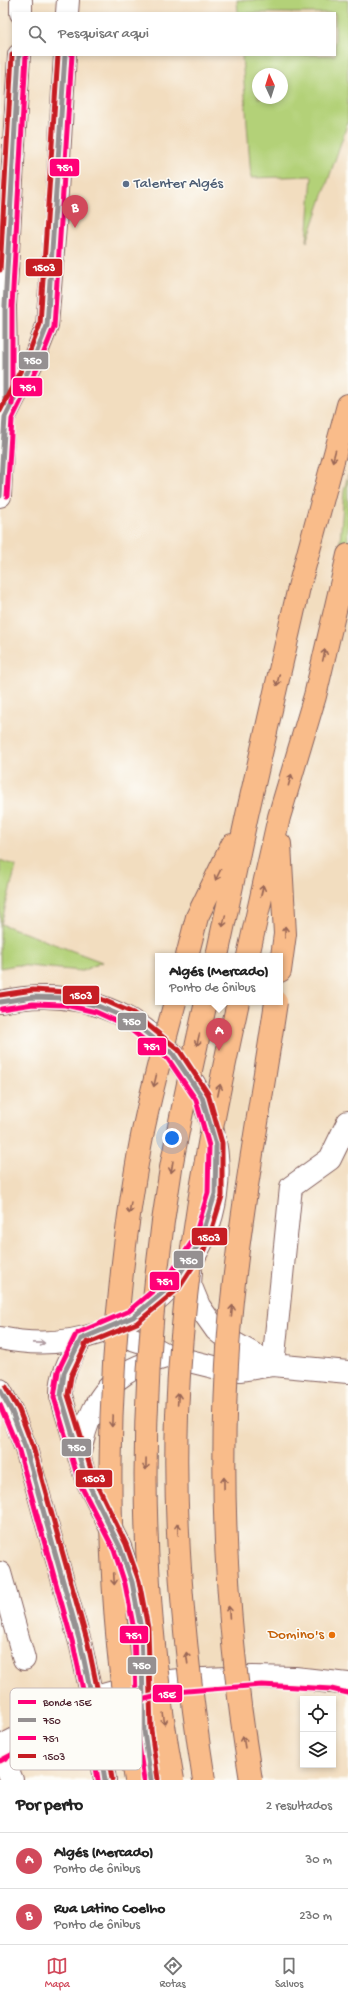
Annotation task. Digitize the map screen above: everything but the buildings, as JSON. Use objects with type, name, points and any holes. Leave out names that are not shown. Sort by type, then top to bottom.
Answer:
[{"type":"highway","points":[[217,953],[299,587],[348,405]]},
{"type":"highway","points":[[249,953],[279,817],[315,696],[348,555]]},
{"type":"highway","points":[[188,953],[197,917],[247,815]]},
{"type":"highway","points":[[279,817],[285,934],[282,953]]},
{"type":"highway","points":[[123,1688],[116,1613],[112,1527],[112,1405],[119,1298],[128,1222],[145,1124],[174,1005]]},
{"type":"highway","points":[[173,1780],[161,1698],[152,1616],[146,1497],[147,1411],[153,1308],[164,1220],[178,1128],[205,1005]]},
{"type":"highway","points":[[204,1780],[190,1688],[183,1615],[178,1531],[177,1413],[190,1256],[205,1159],[237,1005]]},
{"type":"highway","points":[[251,1780],[237,1694],[230,1620],[225,1551],[224,1440],[233,1296],[252,1150],[276,1005]]},
{"type":"highway","points":[[135,1770],[136,1780]]},
{"type":"street","points":[[21,0],[21,12]]},
{"type":"street","points":[[67,12],[68,0]]},
{"type":"street","points":[[0,496],[5,417],[3,306],[7,152],[19,56]]},
{"type":"street","points":[[5,417],[34,359],[47,326],[55,226],[64,56]]},
{"type":"street","points":[[0,1002],[22,998],[57,997],[80,1000],[103,1007],[145,1029],[179,1062],[195,1086],[207,1113],[214,1136],[216,1160],[216,1189],[210,1218],[202,1240],[191,1261],[175,1283],[155,1302],[133,1318],[108,1331],[81,1339],[37,1343],[0,1338]]},
{"type":"street","points":[[272,1365],[291,1187],[330,1159],[348,1122]]},
{"type":"street","points":[[191,1261],[190,1284],[206,1317],[227,1339],[272,1365]]},
{"type":"street","points":[[108,1331],[145,1343],[169,1356],[214,1367],[236,1369],[272,1365],[348,1372]]},
{"type":"street","points":[[81,1339],[67,1364],[61,1386],[63,1406],[86,1479],[128,1566],[141,1629],[144,1732],[151,1780]]},
{"type":"street","points":[[79,1457],[82,1440],[94,1407],[108,1387],[127,1372],[169,1356]]},
{"type":"street","points":[[0,1390],[12,1412],[26,1449],[81,1646],[90,1688]]},
{"type":"street","points":[[0,1573],[24,1659]]},
{"type":"street","points":[[128,1688],[142,1684],[180,1680],[253,1677],[296,1678],[348,1684]]},
{"type":"street","points":[[0,1747],[10,1742]]},
{"type":"street","points":[[0,1752],[12,1780]]},
{"type":"street","points":[[103,1770],[104,1780]]},
{"type":"green space","points":[[237,0],[348,0],[348,122],[307,242],[312,176],[251,178],[242,56],[336,56],[336,12],[238,12]]},
{"type":"green space","points":[[348,475],[348,585],[338,569],[344,491]]},
{"type":"green space","points":[[0,860],[16,866],[1,924],[102,962],[82,971],[17,965],[0,968]]},
{"type":"tram line","name":"15E","points":[[142,1700],[175,1692],[262,1685],[331,1689],[348,1693]]},
{"type":"tram line","name":"15E","points":[[0,1761],[10,1756]]},
{"type":"transit line","name":"1503","points":[[0,270],[12,55]]},
{"type":"transit line","name":"750","points":[[5,404],[5,306],[19,56]]},
{"type":"transit line","name":"751","points":[[12,404],[12,306],[26,56]]},
{"type":"transit line","name":"1503","points":[[0,411],[28,356],[40,324],[58,56]]},
{"type":"transit line","name":"750","points":[[0,496],[5,417],[34,359],[47,326],[65,56]]},
{"type":"transit line","name":"751","points":[[7,496],[12,419],[40,362],[54,327],[72,56]]},
{"type":"transit line","name":"1503","points":[[0,995],[33,990],[67,992],[101,999],[133,1013],[179,1050],[208,1094],[222,1143],[222,1196],[207,1245],[179,1288],[137,1323],[84,1345]]},
{"type":"transit line","name":"750","points":[[0,1002],[33,997],[66,998],[98,1006],[129,1019],[173,1054],[202,1097],[216,1145],[215,1194],[200,1242],[173,1284],[133,1317],[81,1339]]},
{"type":"transit line","name":"751","points":[[1,1009],[33,1004],[65,1005],[96,1012],[125,1025],[168,1059],[196,1100],[209,1146],[208,1193],[194,1239],[167,1279],[129,1311],[78,1333]]},
{"type":"transit line","name":"751","points":[[75,1336],[58,1371],[54,1397],[79,1482],[114,1550],[125,1584],[134,1630],[136,1688]]},
{"type":"transit line","name":"750","points":[[81,1339],[64,1373],[61,1396],[86,1479],[120,1547],[132,1582],[141,1629],[144,1731],[151,1780]]},
{"type":"transit line","name":"1503","points":[[87,1342],[71,1376],[68,1395],[93,1476],[126,1544],[139,1581],[148,1628],[151,1730],[158,1779]]},
{"type":"transit line","name":"1503","points":[[6,1387],[19,1410],[33,1447],[88,1644],[97,1688]]},
{"type":"transit line","name":"750","points":[[0,1390],[12,1412],[26,1449],[81,1646],[90,1688]]},
{"type":"transit line","name":"751","points":[[0,1405],[19,1451],[74,1648],[83,1688]]},
{"type":"transit line","name":"751","points":[[142,1766],[144,1780]]},
{"type":"transit line","name":"751","points":[[96,1770],[98,1780]]},
{"type":"transit line","name":"750","points":[[103,1770],[105,1780]]},
{"type":"transit line","name":"1503","points":[[111,1770],[112,1779]]},
{"type":"place","name":"Talenter Algés","points":[[126,184]]},
{"type":"place","name":"Rua Latino Coelho","points":[[75,228]]},
{"type":"place","name":"Algés (Mercado)","points":[[219,1051]]},
{"type":"place","name":"Domino's","points":[[332,1635]]}]
